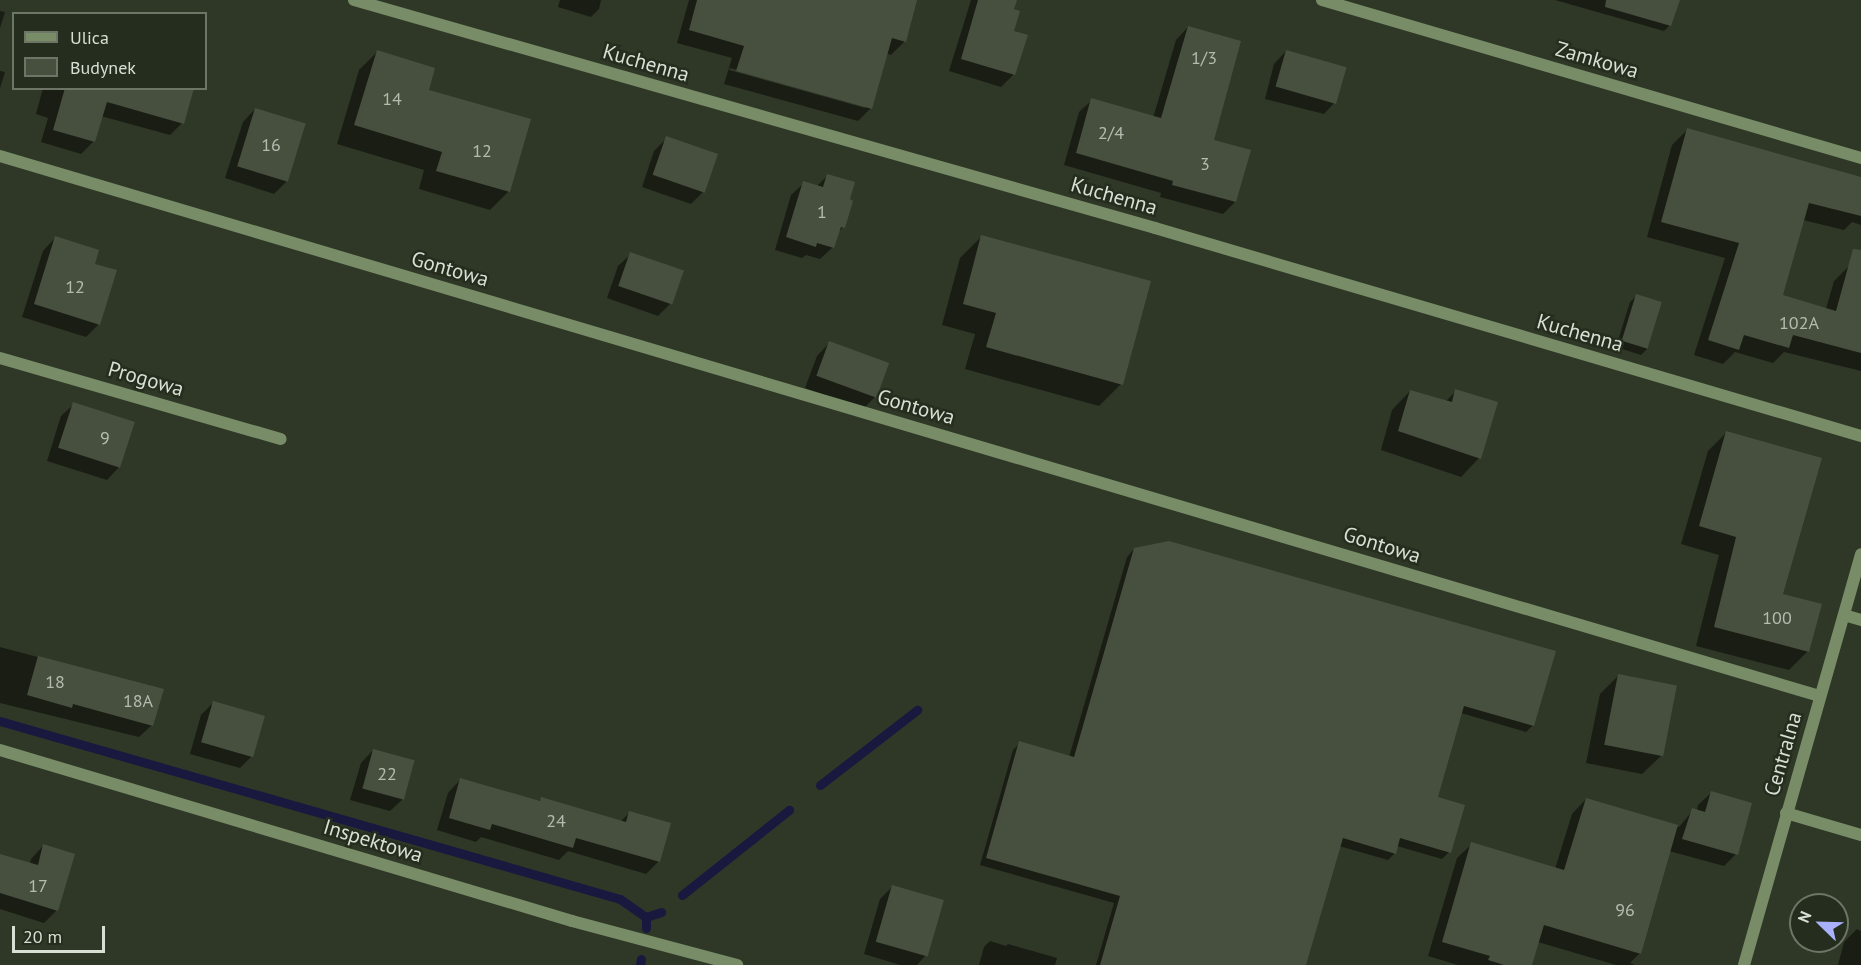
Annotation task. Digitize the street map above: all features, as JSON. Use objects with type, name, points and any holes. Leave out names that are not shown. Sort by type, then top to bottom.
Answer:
[{"type":"street","name":"Kuchenna","points":[[354,0],[1155,228],[1861,436]]},
{"type":"street","name":"Zamkowa","points":[[1322,0],[1861,158]]},
{"type":"street","name":"Gontowa","points":[[0,156],[1820,696]]},
{"type":"street","name":"Progowa","points":[[0,358],[280,439]]},
{"type":"street","name":"Centralna","points":[[1744,965],[1861,554]]},
{"type":"street","points":[[1844,615],[1861,620]]},
{"type":"street","name":"Inspektowa","points":[[0,750],[572,921],[737,965]]},
{"type":"street","points":[[1786,813],[1861,835]]},
{"type":"building","points":[[697,0],[917,0],[906,42],[892,38],[872,109],[736,71],[744,46],[689,30]]},
{"type":"building","points":[[978,0],[1017,0],[1014,9],[1020,11],[1014,31],[1028,35],[1015,75],[961,59]]},
{"type":"building","points":[[1606,0],[1680,0],[1671,26],[1605,7]]},
{"type":"building","points":[[1188,26],[1241,41],[1214,140],[1251,150],[1236,202],[1172,185],[1173,181],[1076,153],[1091,98],[1161,118]]},
{"type":"building","points":[[377,50],[435,68],[429,90],[531,119],[510,192],[436,171],[442,152],[354,125]]},
{"type":"building","points":[[1286,50],[1347,67],[1336,104],[1276,87]]},
{"type":"building","points":[[64,90],[193,90],[184,124],[107,102],[95,142],[53,130]]},
{"type":"building","points":[[255,108],[306,123],[288,182],[237,166]]},
{"type":"building","points":[[1687,128],[1861,177],[1861,216],[1809,203],[1783,295],[1836,311],[1853,249],[1861,250],[1861,353],[1793,335],[1789,348],[1744,335],[1739,350],[1708,340],[1739,243],[1661,222]]},
{"type":"building","points":[[666,136],[718,154],[705,193],[653,175]]},
{"type":"building","points":[[827,174],[855,182],[850,199],[853,201],[845,228],[841,227],[834,248],[817,243],[816,247],[786,237],[803,181],[823,187]]},
{"type":"building","points":[[981,235],[1151,281],[1123,385],[986,347],[996,313],[963,304]]},
{"type":"building","points":[[55,236],[99,250],[95,264],[117,270],[100,325],[34,304]]},
{"type":"building","points":[[630,252],[684,271],[672,305],[618,286]]},
{"type":"building","points":[[1636,294],[1662,302],[1647,349],[1622,341]]},
{"type":"building","points":[[829,341],[889,363],[876,398],[816,376]]},
{"type":"building","points":[[1455,389],[1498,402],[1481,459],[1398,431],[1410,390],[1452,402]]},
{"type":"building","points":[[73,402],[135,422],[120,468],[58,448]]},
{"type":"building","points":[[1726,431],[1822,458],[1783,594],[1822,604],[1809,652],[1714,627],[1736,537],[1699,526]]},
{"type":"building","points":[[1169,541],[1556,651],[1534,726],[1464,706],[1438,797],[1465,805],[1451,853],[1400,838],[1396,854],[1343,838],[1306,965],[1100,965],[1120,896],[986,858],[1019,741],[1074,757],[1134,548]]},
{"type":"building","points":[[38,656],[164,689],[153,726],[73,704],[72,708],[27,695]]},
{"type":"building","points":[[1618,674],[1677,685],[1663,756],[1604,745]]},
{"type":"building","points":[[213,701],[265,716],[253,757],[201,742]]},
{"type":"building","points":[[373,749],[415,760],[404,800],[362,789]]},
{"type":"building","points":[[460,778],[540,801],[541,797],[626,822],[629,811],[671,823],[660,862],[576,838],[573,848],[492,824],[490,830],[449,818]]},
{"type":"building","points":[[1711,791],[1752,803],[1738,855],[1682,839],[1692,808],[1705,812]]},
{"type":"building","points":[[1586,798],[1678,825],[1641,954],[1544,925],[1532,965],[1504,965],[1488,960],[1490,956],[1442,942],[1471,842],[1564,870]]},
{"type":"building","points":[[43,844],[75,854],[58,911],[0,893],[0,854],[38,865]]},
{"type":"building","points":[[892,885],[944,900],[928,957],[876,942]]},
{"type":"waterway","points":[[820,785],[917,710]]},
{"type":"waterway","points":[[0,721],[620,899],[646,917]]},
{"type":"waterway","points":[[682,895],[789,810]]},
{"type":"waterway","points":[[646,928],[646,917],[661,912]]},
{"type":"waterway","points":[[640,965],[641,959]]}]
